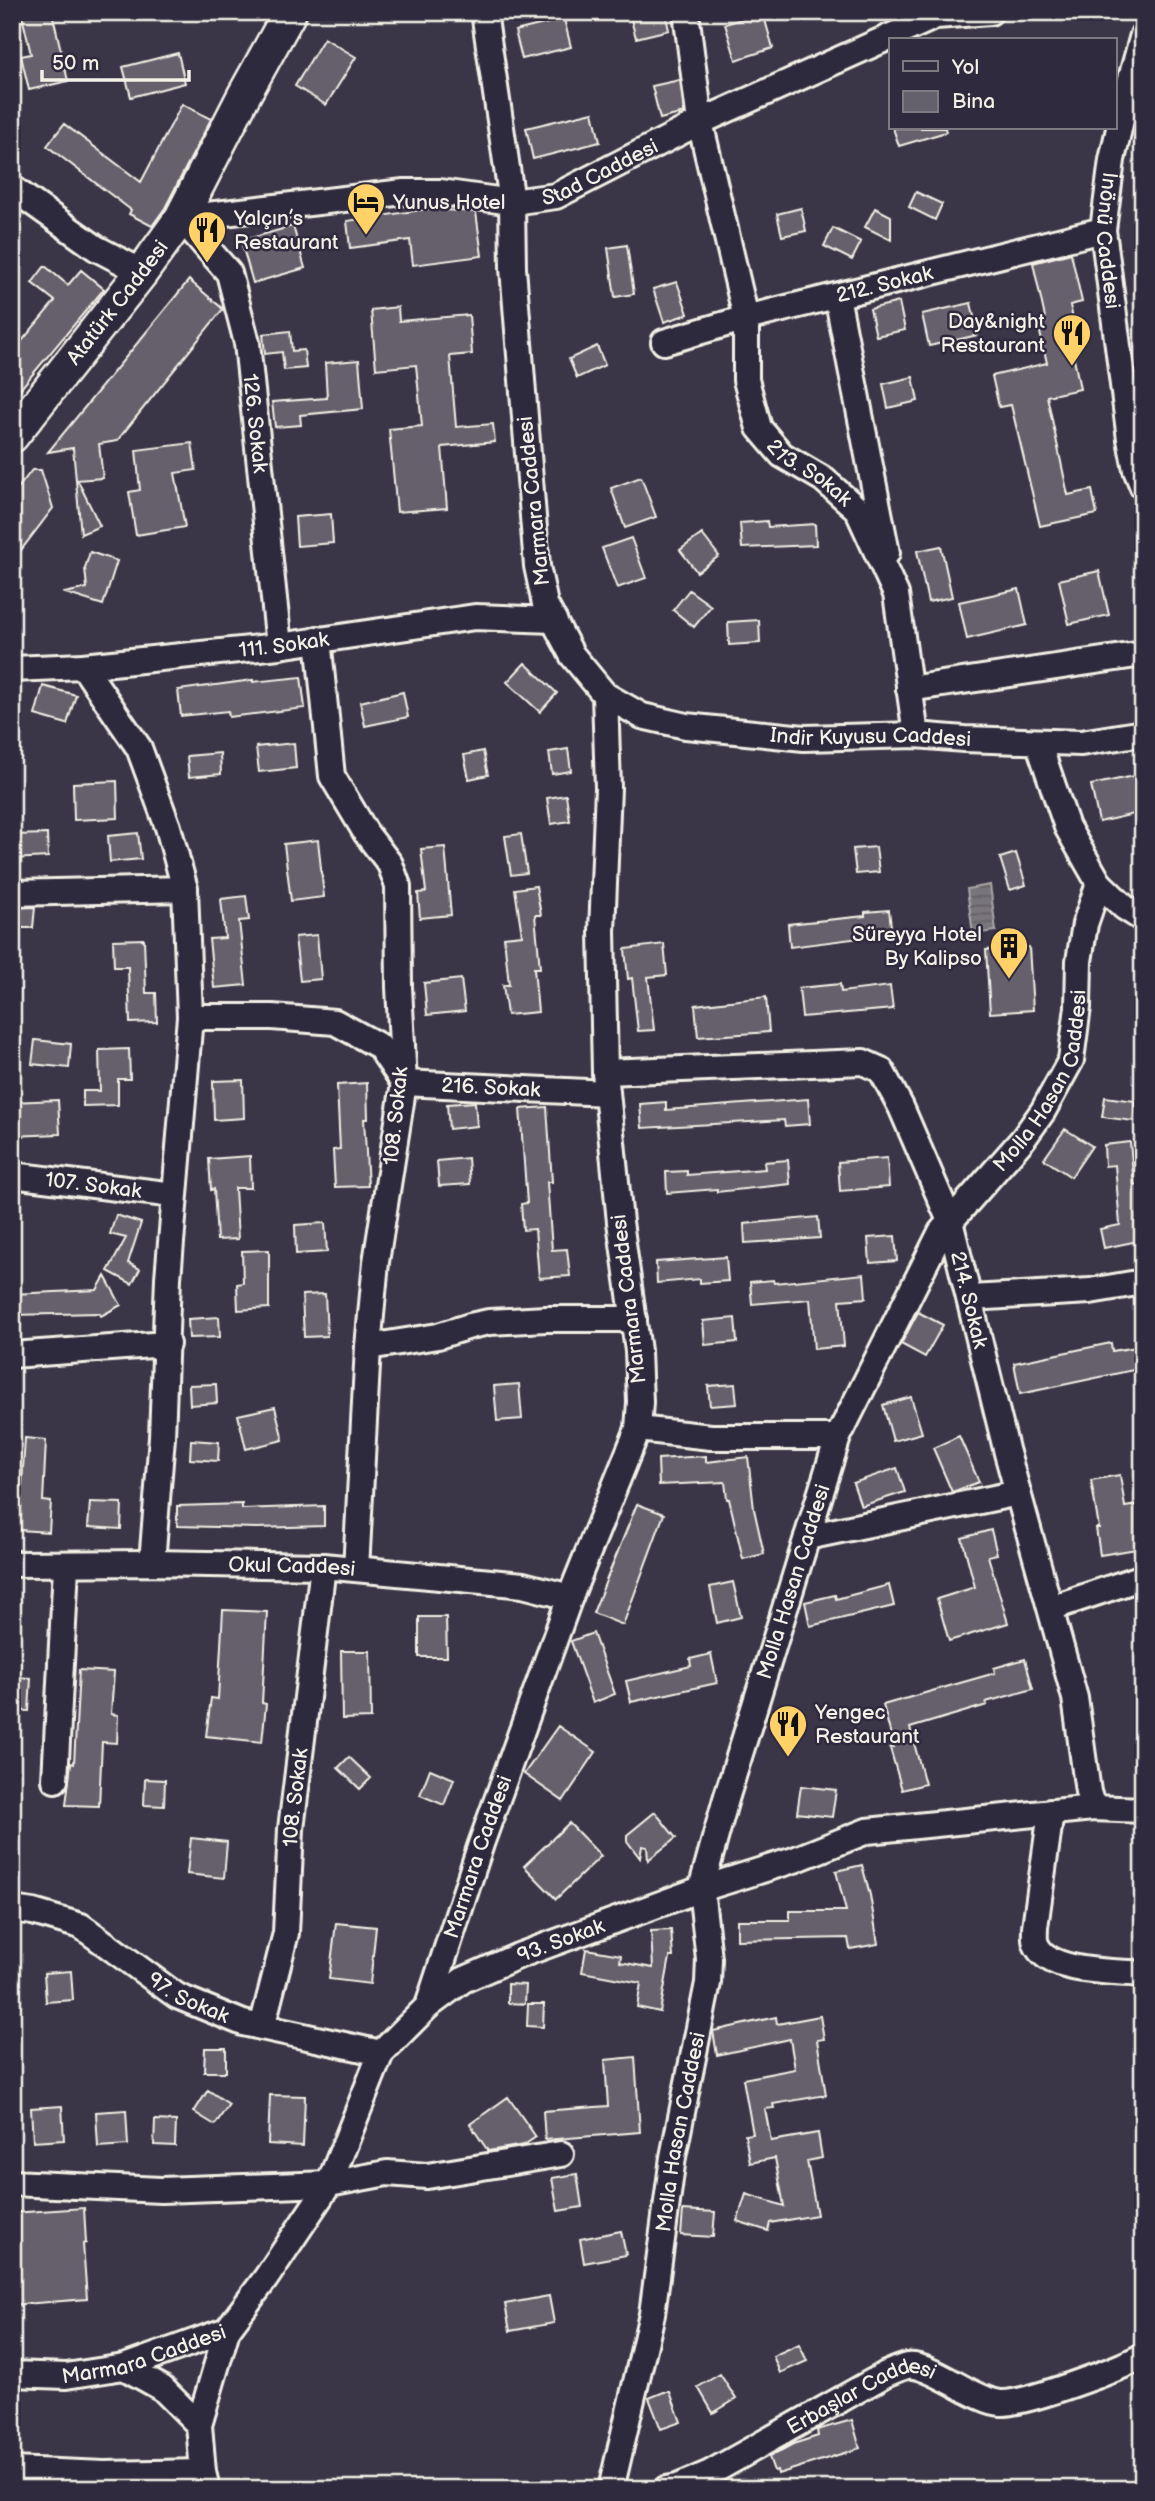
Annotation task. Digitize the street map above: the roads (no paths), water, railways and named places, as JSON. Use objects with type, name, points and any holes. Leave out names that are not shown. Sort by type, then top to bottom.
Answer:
[{"type":"main road","name":"Atatürk Caddesi","points":[[12,436],[142,272],[181,218],[290,12]]},
{"type":"street","name":"Marmara Caddesi","points":[[12,2374],[66,2376],[124,2367],[227,2330],[266,2278],[328,2184],[381,2053],[428,2006],[481,1844],[570,1597],[638,1429],[638,1351],[620,1222],[606,1082],[602,931],[608,788],[605,695],[572,655],[545,604],[537,566],[513,268],[513,202],[484,12]]},
{"type":"street","name":"213. Sokak","points":[[686,12],[700,122],[746,318],[746,380],[759,428],[782,455],[823,479],[858,509],[895,594],[916,735]]},
{"type":"street","name":"Stad Caddesi","points":[[181,218],[404,192],[440,192],[513,202],[556,196],[700,122],[936,14],[990,12]]},
{"type":"street","name":"İnönü Caddesi","points":[[1143,35],[1126,93],[1112,160],[1103,230],[1137,439],[1136,470],[1143,487]]},
{"type":"street","points":[[12,188],[96,248],[142,272]]},
{"type":"street","name":"126. Sokak","points":[[181,218],[229,273],[247,343],[279,646]]},
{"type":"street","name":"212. Sokak","points":[[664,342],[746,318],[1103,230]]},
{"type":"street","points":[[837,296],[895,594]]},
{"type":"street","name":"111. Sokak","points":[[12,669],[83,667],[279,646],[475,617],[554,620]]},
{"type":"street","name":"108. Sokak","points":[[318,639],[332,776],[366,833],[390,864],[398,886],[404,1083],[376,1262],[368,1347],[356,1569]]},
{"type":"street","points":[[909,689],[1143,654]]},
{"type":"street","points":[[83,667],[139,748],[168,827],[186,889],[190,1017],[174,1195],[162,1437],[152,1563]]},
{"type":"street","name":"Indir Kuyusu Caddesi","points":[[605,695],[642,716],[686,726],[804,738],[916,735],[1080,743],[1143,733]]},
{"type":"street","points":[[1038,742],[1067,827],[1100,883],[1124,907],[1143,919]]},
{"type":"street","name":"Molla Hasan Caddesi","points":[[611,2489],[652,2314],[673,2157],[708,1983],[709,1959],[701,1889],[726,1799],[838,1437],[941,1232],[1023,1139],[1043,1111],[1071,1060],[1085,924],[1100,883]]},
{"type":"street","points":[[12,893],[186,889]]},
{"type":"street","points":[[190,1017],[272,1017],[335,1022],[379,1046],[404,1083]]},
{"type":"street","name":"214. Sokak","points":[[606,1082],[863,1062],[881,1070],[901,1107],[950,1221],[1018,1493],[1074,1698],[1088,1792],[1093,1808]]},
{"type":"street","name":"216. Sokak","points":[[404,1083],[606,1082]]},
{"type":"street","name":"107. Sokak","points":[[12,1175],[174,1195]]},
{"type":"street","points":[[971,1298],[1090,1291],[1143,1282]]},
{"type":"street","points":[[368,1347],[417,1340],[489,1322],[634,1319]]},
{"type":"street","points":[[12,1355],[167,1344]]},
{"type":"street","points":[[638,1429],[711,1437],[838,1437]]},
{"type":"street","points":[[807,1537],[1018,1493]]},
{"type":"street","name":"Okul Caddesi","points":[[12,1564],[323,1566],[523,1585],[570,1597]]},
{"type":"street","points":[[55,1780],[66,1566]]},
{"type":"street","name":"108. Sokak","points":[[262,2027],[286,1933],[291,1829],[323,1566]]},
{"type":"street","points":[[1051,1608],[1143,1577]]},
{"type":"street","name":"93. Sokak","points":[[428,2006],[463,1980],[518,1956],[701,1889],[793,1860],[867,1831],[1093,1808],[1143,1810]]},
{"type":"street","points":[[1051,1812],[1035,1943],[1044,1955],[1057,1964],[1143,1974]]},
{"type":"street","name":"97. Sokak","points":[[12,1909],[33,1912],[81,1926],[177,1996],[243,2023],[381,2053]]},
{"type":"street","points":[[12,2183],[161,2190],[328,2184],[387,2173],[427,2176],[561,2154]]},
{"type":"street","points":[[12,2470],[205,2480],[199,2425],[227,2330]]},
{"type":"street","name":"Erbaşlar Caddesi","points":[[666,2489],[710,2473],[887,2374],[909,2365],[1000,2403],[1033,2397],[1143,2356]]},
{"type":"street","points":[[124,2367],[162,2388],[199,2425]]},
{"type":"place","name":"Yunus Hotel","points":[[366,236]]},
{"type":"place","name":"Yalçın’s Restaurant","points":[[207,264]]},
{"type":"place","name":"Day&night Restaurant","points":[[1072,367]]},
{"type":"place","name":"Süreyya Hotel By Kalipso","points":[[1009,980]]},
{"type":"place","name":"Yengec Restaurant","points":[[788,1758]]}]
